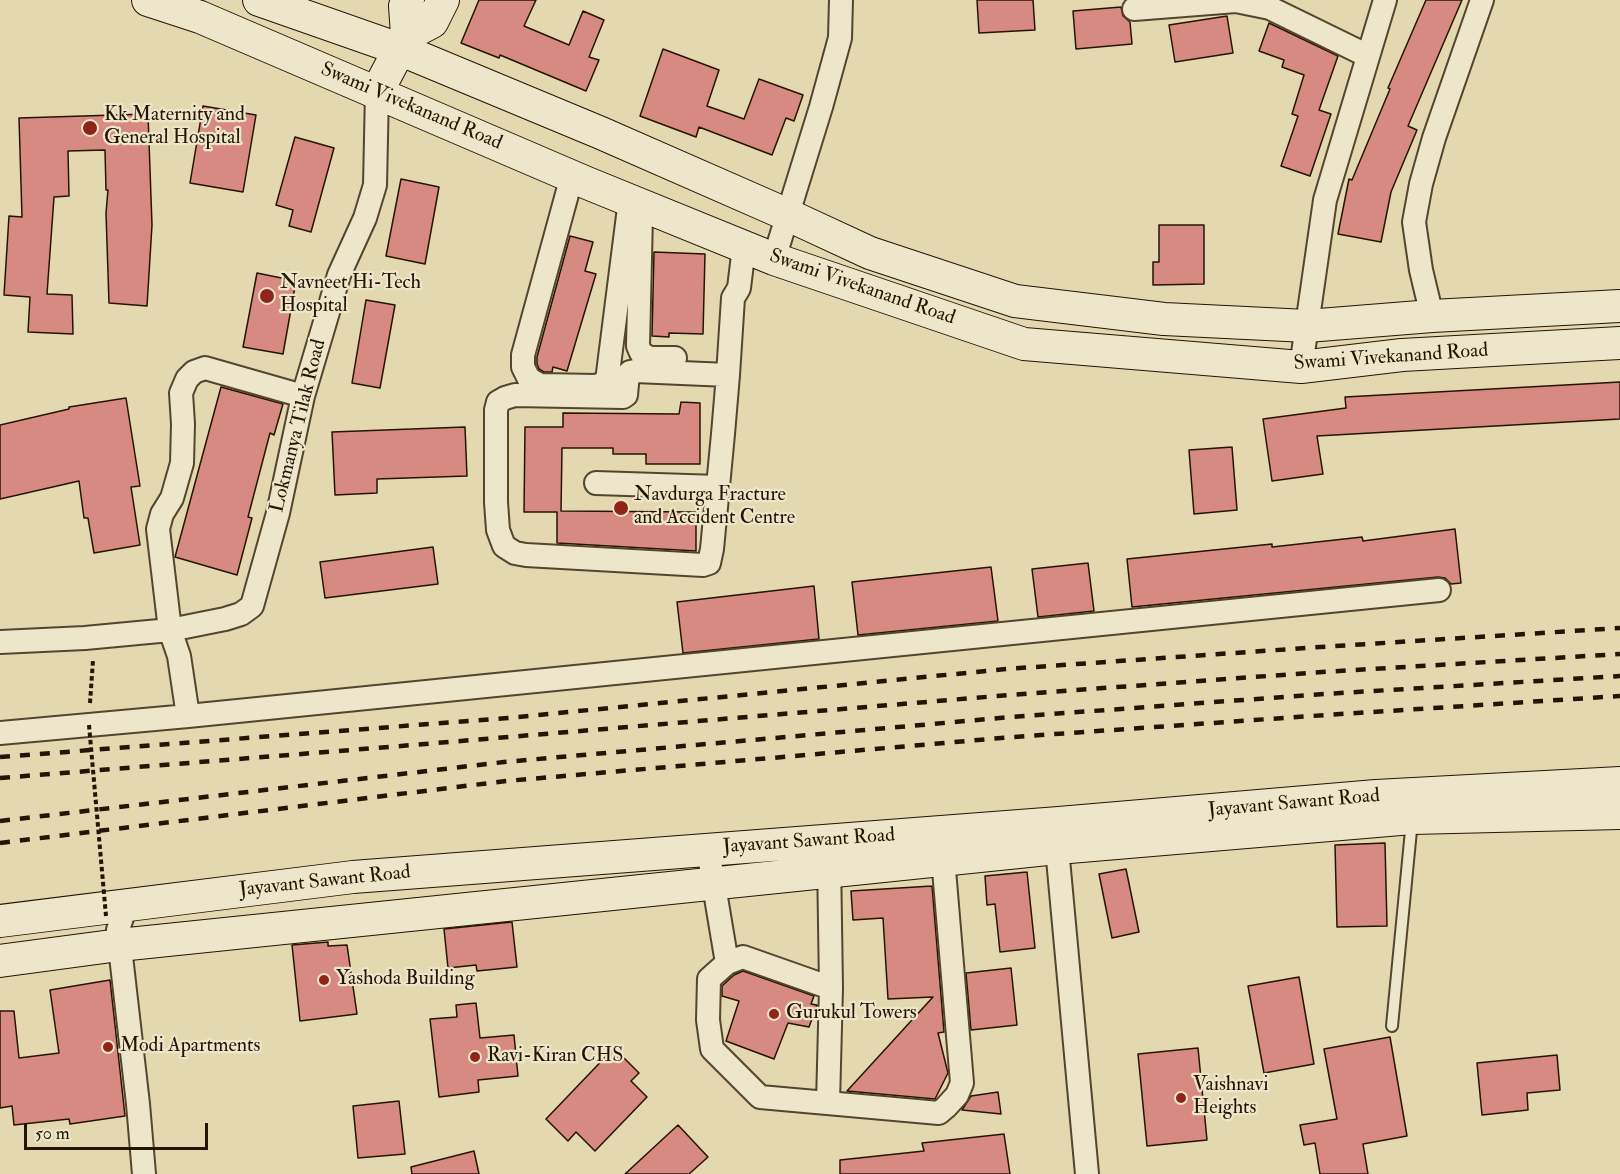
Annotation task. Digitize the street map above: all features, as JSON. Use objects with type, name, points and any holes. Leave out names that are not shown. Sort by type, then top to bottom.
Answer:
[{"type":"street","name":"Swami Vivekanand Road","points":[[148,0],[204,8],[377,92],[736,244],[1024,344],[1301,367],[1401,355],[1605,344]]},
{"type":"street","name":"Swami Vivekanand Road","points":[[259,0],[403,42],[870,253],[1015,301],[1164,319],[1307,326],[1432,316],[1620,306]]},
{"type":"street","points":[[377,92],[403,42],[405,6],[408,0]]},
{"type":"street","points":[[403,42],[432,22],[443,0]]},
{"type":"street","points":[[774,259],[840,38],[841,0]]},
{"type":"street","points":[[1301,367],[1325,200],[1385,0]]},
{"type":"street","points":[[1432,316],[1421,270],[1414,222],[1421,184],[1434,138],[1482,0]]},
{"type":"street","points":[[1134,9],[1236,1],[1270,8],[1368,56]]},
{"type":"street","name":"Lokmanya Tilak Road","points":[[170,630],[225,619],[241,614],[252,606],[278,513],[303,396],[339,275],[365,218],[375,185],[377,92]]},
{"type":"street","points":[[572,176],[523,355],[524,367],[529,379],[540,385],[597,386],[607,381],[635,202]]},
{"type":"street","points":[[635,202],[638,346],[641,353],[650,358],[728,367]]},
{"type":"street","points":[[728,367],[630,372],[626,395],[623,397],[515,395],[498,402],[496,410],[496,502],[498,530],[504,546],[515,553],[703,565],[709,563],[718,487],[728,367],[733,298],[740,288],[736,244]]},
{"type":"street","points":[[1588,308],[1605,344]]},
{"type":"street","points":[[188,716],[179,656],[170,630],[158,529],[162,514],[172,498],[182,463],[181,393],[187,379],[194,372],[205,368],[303,396]]},
{"type":"street","points":[[596,483],[718,487]]},
{"type":"street","points":[[0,733],[1439,590]]},
{"type":"street","points":[[0,642],[85,638],[170,630]]},
{"type":"street","name":"Jayavant Sawant Road","points":[[119,945],[830,872],[942,846],[1376,796],[1620,783]]},
{"type":"street","name":"Jayavant Sawant Road","points":[[0,921],[116,910],[353,877],[827,841],[1057,848],[1412,818],[1620,813]]},
{"type":"street","points":[[827,841],[830,872],[831,988],[828,1103]]},
{"type":"street","points":[[831,988],[743,957],[727,963],[709,979],[708,1020],[712,1049],[760,1097],[939,1113],[957,1095],[962,1083],[942,846]]},
{"type":"street","points":[[1057,848],[1087,1174]]},
{"type":"street","points":[[708,850],[727,963]]},
{"type":"street","points":[[116,910],[144,1174]]},
{"type":"street","points":[[0,961],[119,945]]},
{"type":"lane","points":[[1392,1026],[1412,818]]},
{"type":"path","points":[[93,657],[89,725],[116,910]]},
{"type":"building","points":[[479,0],[536,0],[524,26],[569,45],[583,11],[604,20],[589,57],[599,60],[586,91],[500,55],[499,58],[461,43]]},
{"type":"building","points":[[977,0],[1033,0],[1035,30],[979,33]]},
{"type":"building","points":[[1426,0],[1462,0],[1408,126],[1417,130],[1391,192],[1381,242],[1338,234],[1349,179],[1352,180]]},
{"type":"building","points":[[1121,7],[1123,16],[1130,22],[1132,44],[1076,49],[1073,11]]},
{"type":"building","points":[[1227,16],[1233,53],[1175,62],[1169,25]]},
{"type":"building","points":[[1269,23],[1338,56],[1319,110],[1331,114],[1310,176],[1281,166],[1298,116],[1292,114],[1304,75],[1282,67],[1284,60],[1259,51]]},
{"type":"building","points":[[663,49],[719,70],[707,106],[744,119],[759,79],[803,95],[794,121],[786,118],[772,155],[699,127],[696,137],[640,116]]},
{"type":"building","points":[[203,106],[256,115],[243,192],[190,183]]},
{"type":"building","points":[[148,114],[152,225],[147,306],[109,303],[106,213],[108,190],[106,190],[105,150],[68,151],[69,196],[54,197],[47,294],[72,295],[73,334],[28,332],[30,297],[4,295],[9,216],[22,217],[19,118]]},
{"type":"building","points":[[295,137],[334,148],[311,232],[289,226],[293,210],[276,205]]},
{"type":"building","points":[[401,179],[439,187],[425,264],[386,256]]},
{"type":"building","points":[[1159,225],[1204,225],[1204,284],[1153,285],[1153,262],[1159,262]]},
{"type":"building","points":[[570,236],[593,242],[585,271],[596,274],[567,371],[553,367],[552,372],[544,372],[539,369],[537,357]]},
{"type":"building","points":[[654,252],[705,254],[703,334],[669,333],[669,337],[652,336]]},
{"type":"building","points":[[257,273],[296,281],[283,354],[243,347]]},
{"type":"building","points":[[366,300],[395,305],[380,388],[352,383]]},
{"type":"building","points":[[1620,382],[1620,419],[1317,436],[1323,474],[1272,481],[1263,419],[1346,408],[1345,397]]},
{"type":"building","points":[[221,387],[283,404],[274,435],[270,433],[248,517],[252,518],[237,575],[175,557]]},
{"type":"building","points":[[126,398],[140,486],[131,487],[140,545],[94,553],[88,518],[84,518],[79,481],[0,499],[0,425],[69,409],[69,407]]},
{"type":"building","points":[[681,402],[700,403],[700,464],[646,464],[646,454],[613,454],[613,448],[562,448],[561,511],[696,512],[696,551],[557,543],[557,512],[524,512],[525,427],[563,427],[563,413],[679,414]]},
{"type":"building","points":[[465,427],[467,476],[377,479],[377,493],[335,495],[332,432]]},
{"type":"building","points":[[1232,447],[1237,510],[1194,514],[1189,450]]},
{"type":"building","points":[[1455,529],[1461,583],[1451,584],[1445,578],[1438,577],[1132,607],[1127,559],[1362,537],[1363,541]]},
{"type":"building","points":[[433,547],[438,584],[325,598],[320,562]]},
{"type":"building","points":[[1088,563],[1094,611],[1038,617],[1032,569]]},
{"type":"building","points":[[991,567],[998,621],[858,635],[852,582]]},
{"type":"building","points":[[814,586],[819,639],[683,653],[677,602]]},
{"type":"building","points":[[1385,843],[1387,926],[1337,927],[1335,845]]},
{"type":"building","points":[[1126,869],[1139,932],[1112,938],[1099,874]]},
{"type":"building","points":[[1027,872],[1035,948],[1000,952],[995,904],[987,905],[985,876]]},
{"type":"building","points":[[932,886],[944,1032],[938,1033],[948,1073],[935,1099],[847,1091],[933,997],[888,999],[883,918],[853,920],[851,891]]},
{"type":"building","points":[[512,922],[517,967],[477,971],[476,965],[448,968],[444,929]]},
{"type":"building","name":"Yashoda Building","points":[[328,942],[328,946],[347,945],[357,1014],[300,1021],[292,945]]},
{"type":"building","points":[[1011,968],[1017,1025],[971,1030],[966,973]]},
{"type":"building","name":"Gurukul Towers","points":[[743,971],[814,996],[811,1004],[817,1005],[809,1027],[788,1023],[774,1059],[726,1041],[739,1001],[722,996],[722,986],[734,975]]},
{"type":"building","points":[[1299,977],[1314,1064],[1264,1073],[1248,986]]},
{"type":"building","points":[[110,980],[125,1116],[70,1124],[69,1119],[14,1125],[12,1106],[0,1108],[0,1011],[14,1011],[19,1058],[59,1053],[50,990]]},
{"type":"building","name":"Ravi-Kiran CHS","points":[[476,1003],[480,1038],[514,1035],[518,1076],[478,1080],[479,1092],[439,1097],[430,1019],[457,1017],[456,1005]]},
{"type":"building","points":[[1390,1037],[1407,1136],[1363,1144],[1368,1174],[1320,1174],[1315,1143],[1304,1145],[1300,1125],[1337,1119],[1324,1049]]},
{"type":"building","points":[[614,1048],[639,1073],[631,1081],[647,1097],[595,1151],[576,1132],[568,1141],[546,1119]]},
{"type":"building","name":"Vaishnavi Heights","points":[[1198,1048],[1207,1140],[1147,1146],[1138,1054]]},
{"type":"building","points":[[1557,1055],[1560,1090],[1527,1093],[1528,1110],[1482,1115],[1477,1063]]},
{"type":"building","points":[[998,1092],[1001,1114],[962,1110],[971,1096]]},
{"type":"building","points":[[399,1101],[405,1154],[358,1158],[353,1106]]},
{"type":"building","points":[[678,1125],[708,1157],[689,1174],[625,1174]]},
{"type":"building","points":[[1004,1134],[1010,1174],[840,1174],[840,1160],[924,1151],[922,1143]]},
{"type":"building","points":[[474,1151],[479,1174],[412,1174],[411,1167]]},
{"type":"railway","points":[[0,757],[508,718],[1006,669],[1620,628]]},
{"type":"railway","points":[[0,778],[1009,695],[1322,672],[1620,654]]},
{"type":"railway","points":[[0,821],[504,762],[1011,717],[1324,694],[1620,676]]},
{"type":"railway","points":[[0,843],[506,781],[1013,737],[1620,696]]},
{"type":"place","name":"Kk Maternity and General Hospital","points":[[90,128]]},
{"type":"place","name":"Navneet Hi-Tech Hospital","points":[[267,296]]},
{"type":"place","name":"Navdurga Fracture and Accident Centre","points":[[621,508]]},
{"type":"place","name":"Yashoda Building","points":[[324,980]]},
{"type":"place","name":"Gurukul Towers","points":[[774,1014]]},
{"type":"place","name":"Modi Apartments","points":[[108,1047]]},
{"type":"place","name":"Ravi-Kiran CHS","points":[[475,1057]]},
{"type":"place","name":"Vaishnavi Heights","points":[[1181,1098]]}]
